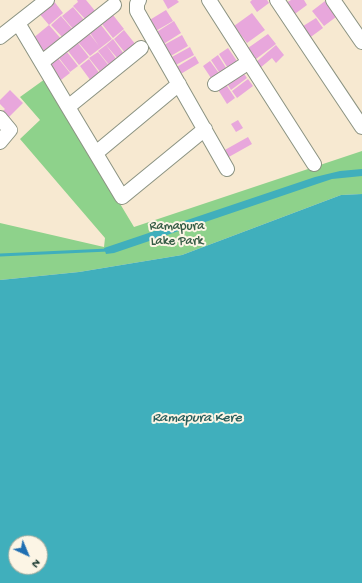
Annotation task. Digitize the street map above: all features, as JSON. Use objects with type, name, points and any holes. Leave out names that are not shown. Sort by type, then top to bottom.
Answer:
[{"type":"street","points":[[0,37],[47,0]]},
{"type":"street","points":[[139,0],[137,4],[137,11],[227,169]]},
{"type":"street","points":[[209,0],[314,164]]},
{"type":"street","points":[[277,0],[362,127]]},
{"type":"street","points":[[333,0],[362,42]]},
{"type":"street","points":[[42,62],[114,5]]},
{"type":"street","points":[[18,23],[122,197],[205,129]]},
{"type":"street","points":[[68,107],[141,48]]},
{"type":"street","points":[[215,84],[249,62]]},
{"type":"street","points":[[96,153],[179,84]]},
{"type":"street","points":[[0,118],[10,130],[0,142]]},
{"type":"green space","name":"Ramapura Lake Park","points":[[45,79],[134,227],[362,151],[362,194],[341,195],[182,255],[79,272],[0,280],[0,223],[104,247],[105,238],[20,139],[40,120],[20,97]]},
{"type":"water","points":[[362,169],[362,176],[332,179],[114,253],[106,254],[104,248],[315,177],[340,171]]},
{"type":"water","name":"Ramapura Kere","points":[[362,194],[362,583],[0,583],[0,280],[79,272],[182,255],[341,195]]},
{"type":"building","points":[[53,0],[63,13],[49,25],[38,12]]},
{"type":"building","points":[[77,0],[86,0],[96,12],[86,20],[73,6],[78,2]]},
{"type":"building","points":[[163,0],[177,0],[179,2],[168,9]]},
{"type":"building","points":[[252,0],[267,0],[269,3],[257,12],[250,2]]},
{"type":"building","points":[[291,0],[304,0],[307,5],[292,16],[284,4]]},
{"type":"building","points":[[325,1],[336,17],[324,26],[312,11]]},
{"type":"building","points":[[73,7],[85,21],[74,30],[62,16]]},
{"type":"building","points":[[166,10],[173,21],[154,32],[148,21]]},
{"type":"building","points":[[252,13],[265,30],[247,43],[234,26]]},
{"type":"building","points":[[113,15],[124,29],[113,38],[102,24]]},
{"type":"building","points":[[61,16],[74,31],[64,39],[51,25]]},
{"type":"building","points":[[316,18],[323,28],[308,39],[300,28]]},
{"type":"building","points":[[174,21],[181,33],[162,45],[155,33]]},
{"type":"building","points":[[49,25],[62,40],[45,54],[32,39]]},
{"type":"building","points":[[101,25],[112,39],[90,56],[78,42],[89,33],[99,46],[90,33]]},
{"type":"building","points":[[124,30],[136,45],[126,54],[114,39]]},
{"type":"building","points":[[268,34],[276,44],[256,59],[248,48]]},
{"type":"building","points":[[182,35],[188,46],[169,57],[162,46]]},
{"type":"building","points":[[113,39],[124,54],[118,59],[106,45]]},
{"type":"building","points":[[78,43],[89,57],[79,65],[68,51]]},
{"type":"building","points":[[106,45],[117,60],[110,66],[98,51]]},
{"type":"building","points":[[276,45],[284,55],[276,63],[272,58],[260,68],[255,63]]},
{"type":"building","points":[[190,47],[194,55],[174,66],[170,58]]},
{"type":"building","points":[[228,48],[239,64],[229,70],[219,54]]},
{"type":"building","points":[[67,52],[78,66],[70,72],[59,58]]},
{"type":"building","points":[[98,52],[110,67],[101,73],[89,58]]},
{"type":"building","points":[[218,55],[228,71],[221,75],[211,60]]},
{"type":"building","points":[[195,56],[199,63],[179,75],[175,68]]},
{"type":"building","points":[[58,58],[70,73],[61,80],[50,65]]},
{"type":"building","points":[[89,59],[100,74],[91,81],[80,66]]},
{"type":"building","points":[[210,61],[221,76],[213,81],[203,66]]},
{"type":"building","points":[[242,71],[247,78],[231,90],[226,82]]},
{"type":"building","points":[[248,79],[253,86],[237,98],[232,91]]},
{"type":"building","points":[[225,83],[235,98],[227,104],[217,88]]},
{"type":"building","points":[[10,90],[23,103],[7,119],[1,113],[5,109],[0,104],[0,100]]},
{"type":"building","points":[[238,120],[243,128],[236,132],[231,124]]},
{"type":"building","points":[[248,137],[252,144],[227,158],[223,151]]},
{"type":"waterway","points":[[0,255],[108,250]]}]
